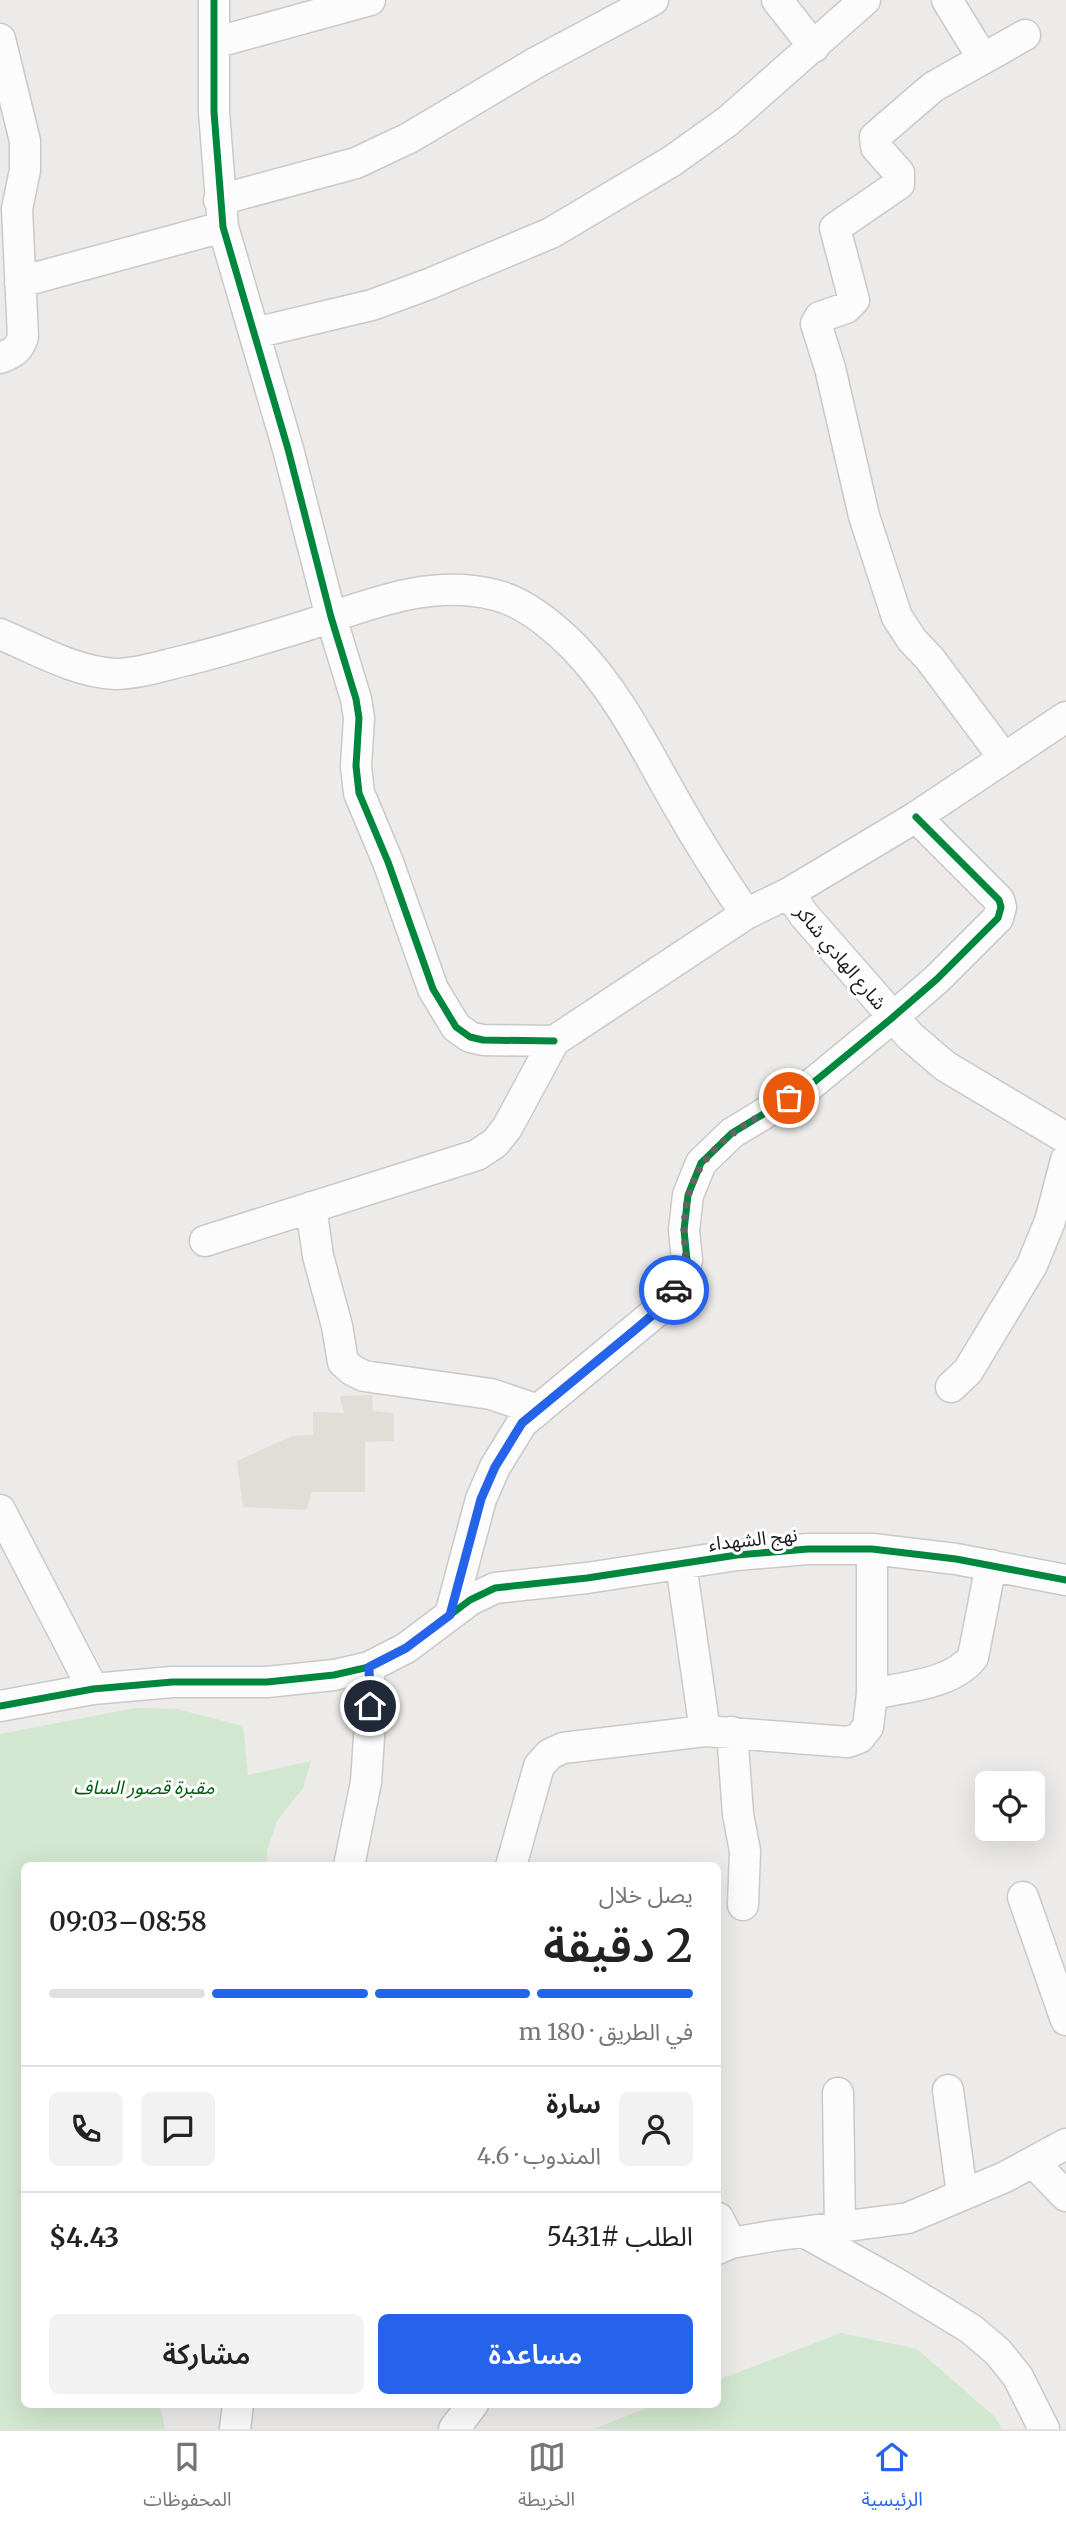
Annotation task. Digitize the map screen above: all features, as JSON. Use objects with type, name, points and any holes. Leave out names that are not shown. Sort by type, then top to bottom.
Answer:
[{"type":"street","points":[[214,0],[214,112],[221,213],[288,449],[331,617],[356,699],[359,718],[356,766],[359,793],[388,862],[438,999],[456,1027],[470,1037],[499,1041],[554,1041]]},
{"type":"street","points":[[214,43],[370,0]]},
{"type":"street","points":[[20,282],[356,163],[409,138],[537,62],[653,0]]},
{"type":"street","points":[[777,0],[814,47]]},
{"type":"street","points":[[254,333],[372,305],[551,233],[672,161],[729,121],[865,0]]},
{"type":"street","points":[[947,0],[982,57]]},
{"type":"street","points":[[1004,758],[897,617],[864,516],[830,368],[816,330],[820,317],[846,308],[854,300],[835,228],[899,184],[899,173],[876,147],[875,137],[933,87],[1025,35]]},
{"type":"street","points":[[0,39],[25,141],[26,170],[17,209],[23,337],[12,354],[0,358]]},
{"type":"street","points":[[0,634],[75,665],[117,674],[223,651],[395,598],[456,590],[498,595],[540,617],[595,670],[746,914]]},
{"type":"street","points":[[205,1241],[477,1155],[495,1143],[507,1128],[554,1041],[746,914],[789,893],[916,817],[1066,717]]},
{"type":"street","points":[[450,1615],[481,1499],[509,1441],[522,1423],[656,1312],[682,1282],[687,1260],[684,1230],[688,1195],[701,1163],[732,1133],[808,1087],[892,1018],[994,924],[1000,913],[999,900],[916,817]]},
{"type":"street","name":"شارع الهادي شاكر","points":[[789,893],[804,915],[910,1037],[945,1066],[1066,1138]]},
{"type":"street","points":[[951,1387],[968,1371],[1032,1265],[1050,1221],[1066,1160]]},
{"type":"street","points":[[311,1207],[318,1256],[337,1326],[343,1362],[365,1376],[491,1394],[538,1410]]},
{"type":"street","points":[[1,1513],[93,1689]]},
{"type":"street","points":[[511,1862],[539,1766],[550,1754],[563,1748],[719,1732],[848,1742],[859,1738],[868,1727],[872,1694],[872,1549]]},
{"type":"street","name":"نهج الشهداء","points":[[0,1706],[93,1689],[172,1682],[267,1682],[334,1675],[369,1667],[406,1648],[476,1596],[495,1588],[737,1555],[785,1550],[872,1549],[991,1565],[1066,1580]]},
{"type":"street","points":[[681,1564],[745,1851],[743,1905]]},
{"type":"street","points":[[872,1694],[941,1678],[961,1670],[967,1664],[973,1657],[991,1565]]},
{"type":"street","points":[[350,1862],[366,1782],[370,1723],[369,1667]]},
{"type":"street","points":[[1023,1897],[1054,1948],[1066,2020]]},
{"type":"street","points":[[948,2090],[962,2194]]},
{"type":"street","points":[[838,2093],[840,2228]]},
{"type":"street","points":[[722,2237],[804,2232],[908,2218],[1005,2177],[1066,2144]]},
{"type":"street","points":[[1033,2162],[1066,2196]]},
{"type":"street","points":[[804,2232],[971,2329],[998,2352],[1018,2377],[1044,2429]]},
{"type":"street","points":[[236,2429],[239,2408]]},
{"type":"street","points":[[454,2429],[470,2408]]},
{"type":"shaded area","points":[[372,1395],[373,1411],[394,1413],[394,1441],[365,1442],[365,1492],[312,1492],[306,1510],[243,1507],[237,1461],[292,1436],[313,1435],[313,1412],[344,1413],[340,1396]]},
{"type":"green space","name":"مقبرة قصور الساف","points":[[135,1708],[177,1709],[243,1726],[248,1775],[311,1761],[303,1788],[277,1821],[267,1850],[267,1862],[21,1862],[21,2408],[161,2408],[165,2429],[0,2429],[0,1734]]},
{"type":"green space","points":[[841,2333],[917,2349],[995,2417],[1002,2429],[593,2429],[647,2408],[721,2408],[721,2379]]},
{"type":"cycle path","points":[[214,0],[214,112],[223,227],[288,449],[331,617],[356,699],[359,718],[356,766],[359,793],[388,862],[433,989],[456,1027],[470,1037],[483,1040],[554,1041]]},
{"type":"cycle path","points":[[450,1615],[481,1499],[495,1467],[522,1423],[656,1312],[682,1281],[687,1260],[684,1230],[688,1195],[701,1163],[732,1133],[808,1087],[892,1018],[937,979],[998,918],[1001,907],[999,900],[916,817]]},
{"type":"cycle path","points":[[0,1706],[93,1689],[172,1682],[267,1682],[334,1675],[369,1667],[406,1648],[470,1600],[495,1588],[587,1578],[737,1555],[808,1549],[872,1549],[956,1559],[1066,1580]]},
{"type":"way so far","points":[[674,1290],[682,1282],[687,1260],[684,1230],[688,1195],[701,1163],[732,1133],[789,1098]]},
{"type":"route","points":[[370,1706],[369,1667],[406,1648],[450,1615],[481,1499],[509,1441],[522,1423],[656,1312],[674,1290]]}]
